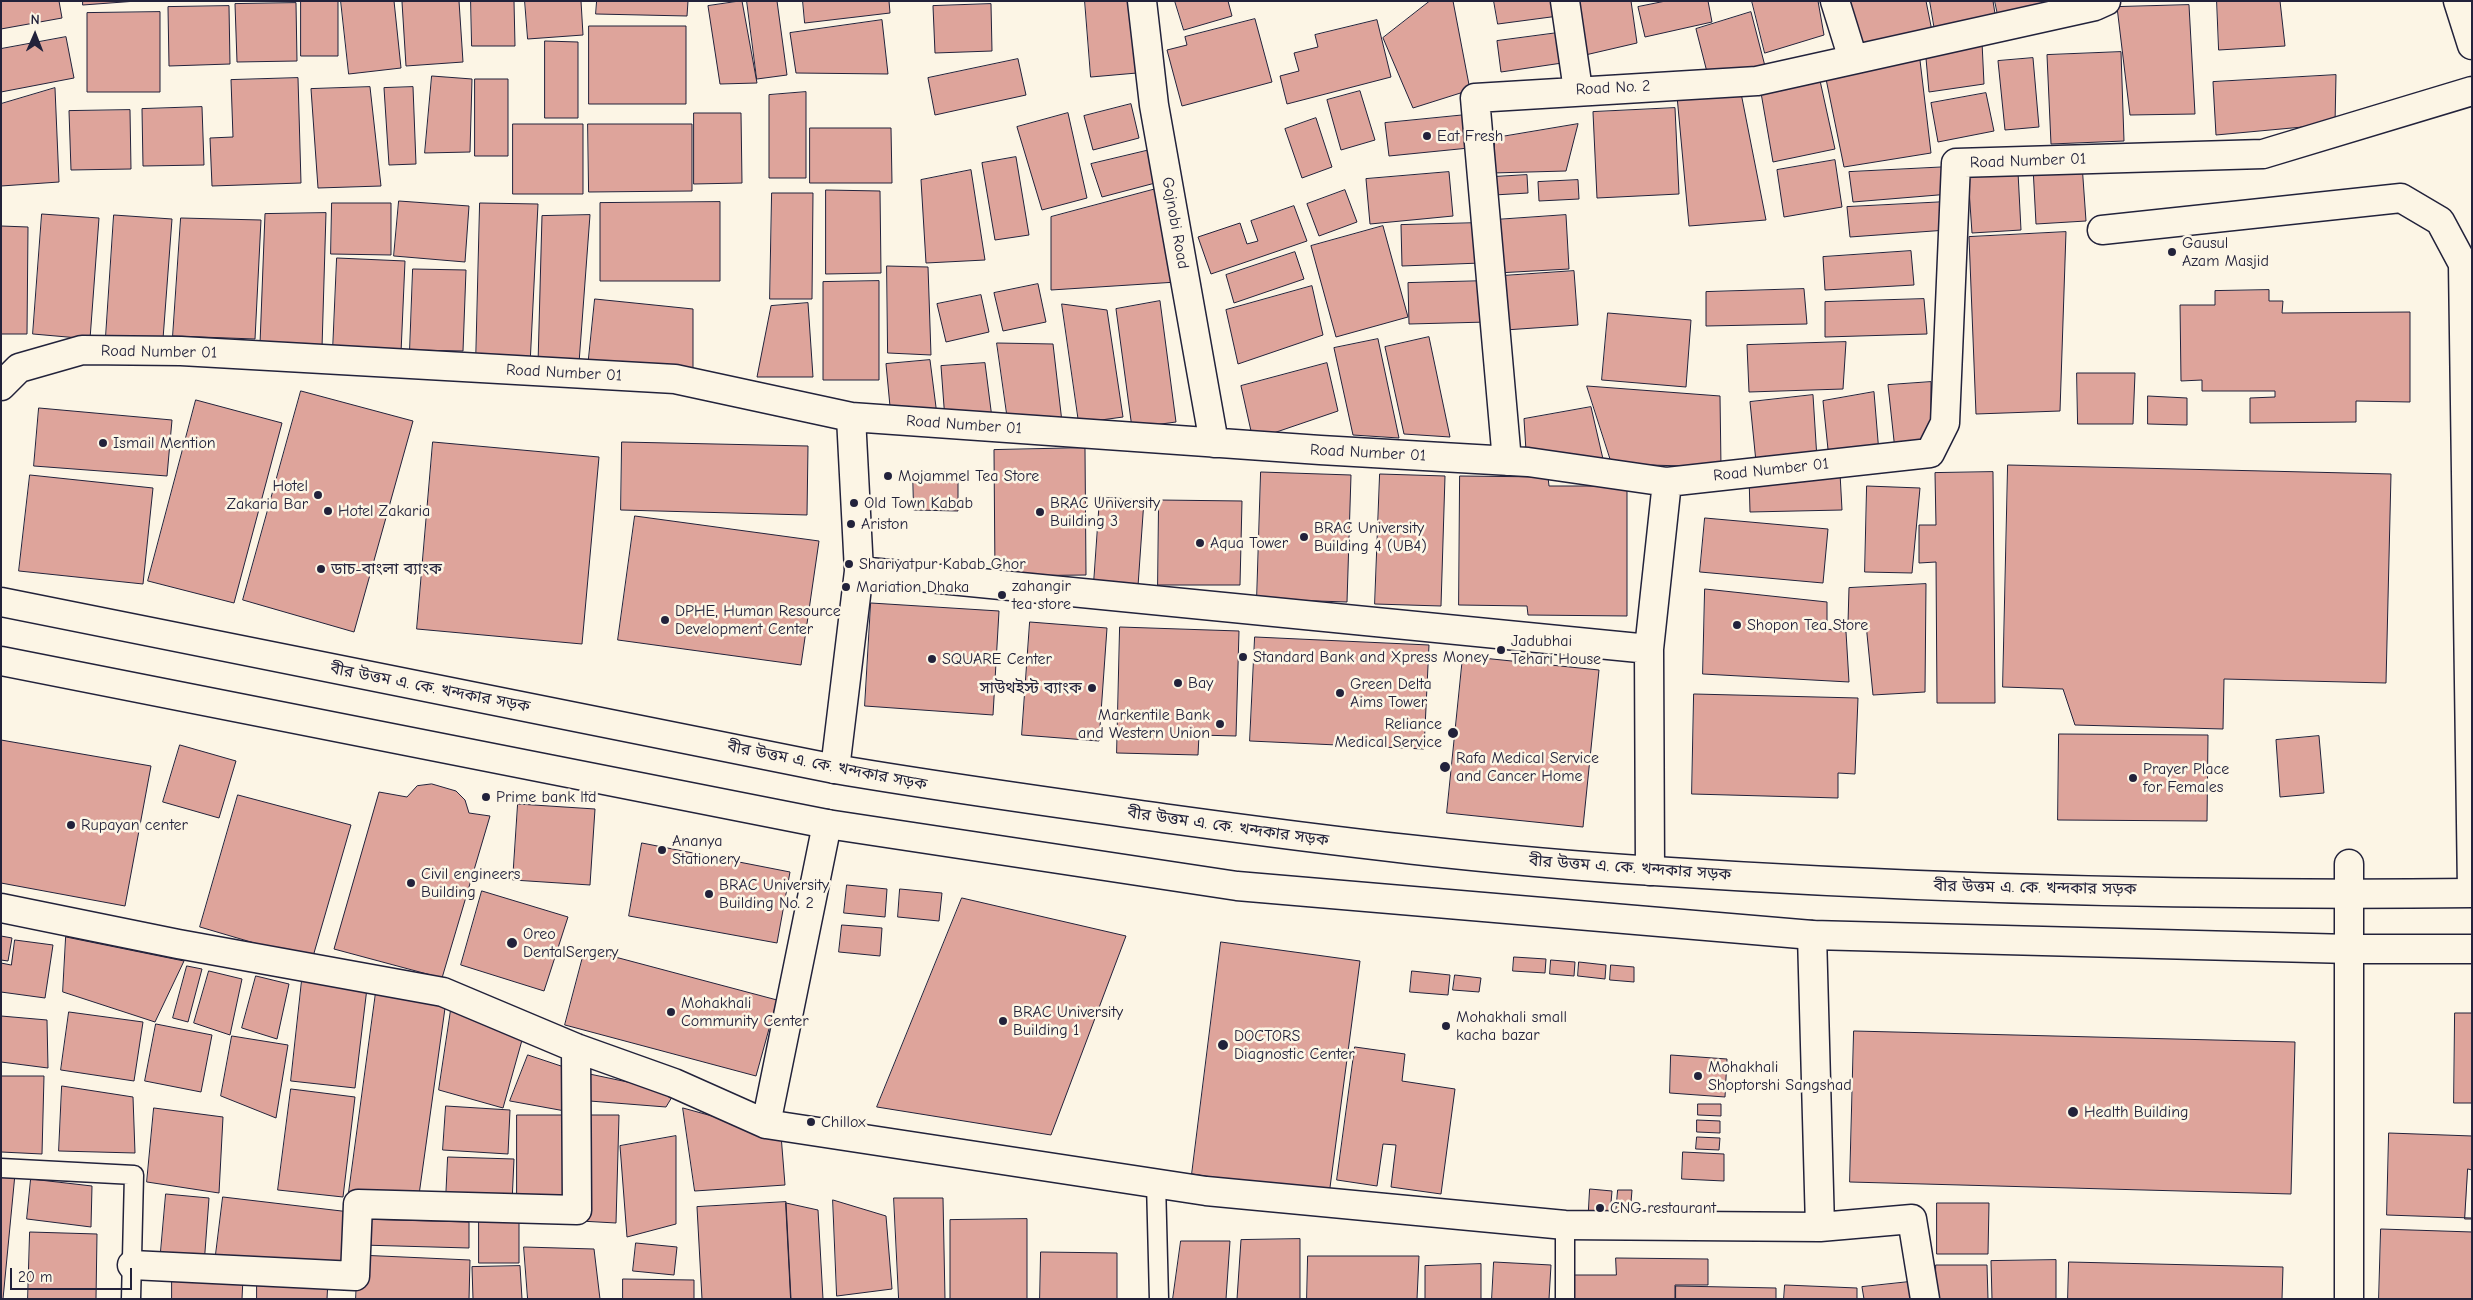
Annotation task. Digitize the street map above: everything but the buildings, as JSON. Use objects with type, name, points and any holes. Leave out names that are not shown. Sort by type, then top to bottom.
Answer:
[{"type":"street","name":"Gojnobi Road","points":[[1142,1],[1154,105],[1214,443]]},
{"type":"street","points":[[1565,1],[1578,90]]},
{"type":"street","points":[[1835,1],[1853,59]]},
{"type":"street","name":"Road No. 2","points":[[1507,460],[1475,98],[1757,80],[2095,6],[2106,1]]},
{"type":"street","points":[[2458,1],[2472,45]]},
{"type":"street","name":"Road Number 01","points":[[1,386],[19,368],[82,350],[180,351],[675,379],[851,416],[1214,443],[1507,460],[1667,482],[1930,453],[1945,423],[1956,163],[2263,154],[2472,91]]},
{"type":"street","points":[[2102,230],[2401,198],[2440,220],[2464,264],[2472,892]]},
{"type":"street","points":[[834,769],[859,570],[851,416]]},
{"type":"street","points":[[1650,871],[1650,649],[1667,482]]},
{"type":"street","points":[[859,570],[1650,649]]},
{"type":"street","name":"বীর উত্তম এ. কে. খন্দকার সড়ক","points":[[1,602],[834,769],[938,787],[1321,840],[1650,871],[1939,887],[2350,894],[2472,892]]},
{"type":"street","points":[[1,661],[827,824],[1237,886],[1812,935],[2350,949],[2472,949]]},
{"type":"street","points":[[766,1124],[827,824]]},
{"type":"street","points":[[2349,1299],[2350,864]]},
{"type":"street","points":[[1,908],[178,944],[443,992],[576,1048],[674,1083],[766,1124],[1206,1191],[1565,1225],[1820,1227],[1912,1219],[1925,1299]]},
{"type":"street","points":[[1812,935],[1820,1227]]},
{"type":"street","points":[[132,1265],[355,1276],[358,1204],[577,1210],[576,1048]]},
{"type":"lane","points":[[1,1168],[134,1175],[131,1299]]},
{"type":"lane","points":[[1156,1182],[1159,1299]]},
{"type":"lane","points":[[1564,1299],[1565,1225]]},
{"type":"place","name":"Eat Fresh","points":[[1427,136]]},
{"type":"place","name":"Gausul Azam Masjid","points":[[2172,252]]},
{"type":"place","name":"Ismail Mention","points":[[103,443]]},
{"type":"place","name":"Mojammel Tea Store","points":[[888,476]]},
{"type":"place","name":"Hotel Zakaria Bar","points":[[318,495]]},
{"type":"place","name":"Old Town Kabab","points":[[854,503]]},
{"type":"place","name":"Hotel Zakaria","points":[[328,511]]},
{"type":"place","name":"BRAC University Building 3","points":[[1040,512]]},
{"type":"place","name":"Ariston","points":[[851,524]]},
{"type":"place","name":"BRAC University Building 4 (UB4)","points":[[1304,537]]},
{"type":"place","name":"Aqua Tower","points":[[1200,543]]},
{"type":"place","name":"Shariyatpur Kabab Ghor","points":[[849,564]]},
{"type":"place","name":"ডাচ-বাংলা ব্যাংক","points":[[321,569]]},
{"type":"place","name":"Mariation Dhaka","points":[[846,587]]},
{"type":"place","name":"zahangir tea store","points":[[1002,595]]},
{"type":"place","name":"DPHE, Human Resource Development Center","points":[[665,620]]},
{"type":"place","name":"Shopon Tea Store","points":[[1737,625]]},
{"type":"place","name":"Jadubhai Tehari House","points":[[1501,650]]},
{"type":"place","name":"Standard Bank and Xpress Money","points":[[1243,657]]},
{"type":"place","name":"SQUARE Center","points":[[932,659]]},
{"type":"place","name":"Bay","points":[[1178,683]]},
{"type":"place","name":"সাউথইস্ট ব্যাংক","points":[[1092,688]]},
{"type":"place","name":"Green Delta Aims Tower","points":[[1340,693]]},
{"type":"place","name":"Markentile Bank and Western Union","points":[[1220,724]]},
{"type":"place","name":"Reliance Medical Service","points":[[1453,733]]},
{"type":"place","name":"Rafa Medical Service and Cancer Home","points":[[1445,767]]},
{"type":"place","name":"Prayer Place for Females","points":[[2133,778]]},
{"type":"place","name":"Prime bank ltd","points":[[486,797]]},
{"type":"place","name":"Rupayan center","points":[[71,825]]},
{"type":"place","name":"Ananya Stationery","points":[[662,850]]},
{"type":"place","name":"Civil engineers Building","points":[[411,883]]},
{"type":"place","name":"BRAC University Building No. 2","points":[[709,894]]},
{"type":"place","name":"Oreo DentalSergery","points":[[512,943]]},
{"type":"place","name":"Mohakhali Community Center","points":[[671,1012]]},
{"type":"place","name":"BRAC University Building 1","points":[[1003,1021]]},
{"type":"place","name":"Mohakhali small kacha bazar","points":[[1446,1026]]},
{"type":"place","name":"DOCTORS Diagnostic Center","points":[[1223,1045]]},
{"type":"place","name":"Mohakhali Shoptorshi Sangshad","points":[[1698,1076]]},
{"type":"place","name":"Health Building","points":[[2073,1112]]},
{"type":"place","name":"Chillox","points":[[811,1122]]},
{"type":"place","name":"CNG restaurant","points":[[1600,1208]]}]
